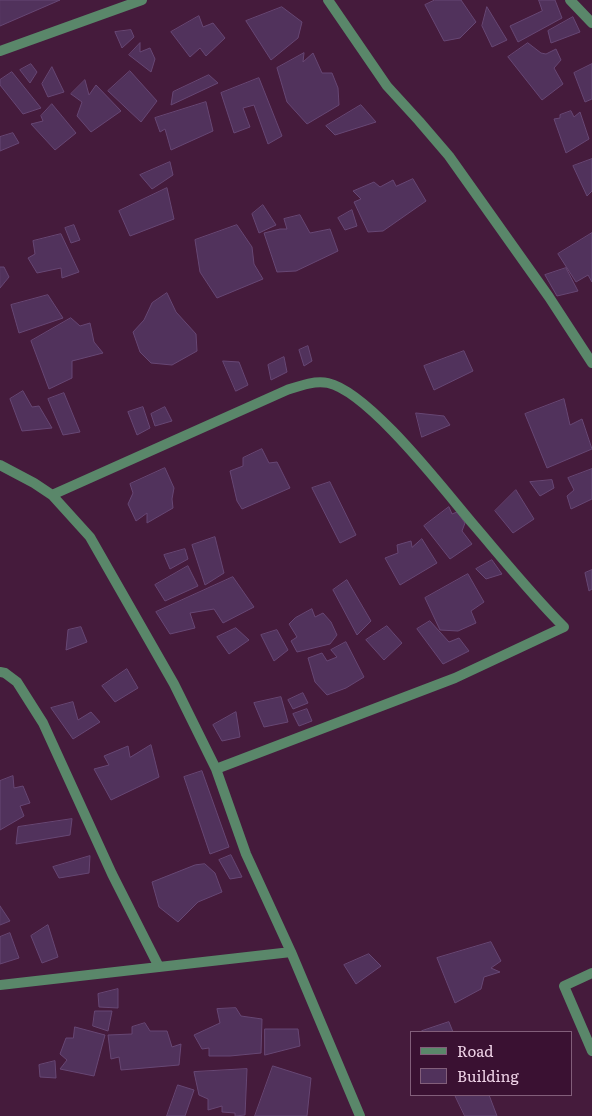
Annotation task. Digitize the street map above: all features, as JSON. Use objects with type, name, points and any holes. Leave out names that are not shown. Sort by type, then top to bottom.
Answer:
[{"type":"street","points":[[0,51],[142,0]]},
{"type":"street","points":[[328,0],[387,86],[449,156],[549,297],[592,363]]},
{"type":"street","points":[[570,0],[592,23]]},
{"type":"street","points":[[52,494],[287,390],[306,384],[327,382],[350,393],[383,422],[429,472],[537,600],[564,627],[455,678],[216,769]]},
{"type":"street","points":[[0,465],[52,494],[90,537],[174,684],[216,769],[246,854],[360,1116]]},
{"type":"street","points":[[0,672],[5,673],[17,682],[43,723],[112,874],[159,967]]},
{"type":"street","points":[[0,985],[290,952]]},
{"type":"street","points":[[592,973],[564,986],[592,1051]]},
{"type":"building","points":[[0,0],[60,0],[0,26]]},
{"type":"building","points":[[435,0],[461,0],[476,22],[460,38],[444,41],[425,5]]},
{"type":"building","points":[[539,0],[555,0],[562,18],[518,42],[510,26],[542,11]]},
{"type":"building","points":[[282,7],[302,22],[298,38],[271,60],[246,21]]},
{"type":"building","points":[[487,7],[507,40],[492,47],[482,26]]},
{"type":"building","points":[[199,16],[203,27],[213,23],[225,38],[206,56],[200,48],[190,57],[171,32]]},
{"type":"building","points":[[573,17],[580,32],[551,43],[548,31]]},
{"type":"building","points":[[131,30],[134,37],[122,48],[115,32]]},
{"type":"building","points":[[140,43],[140,52],[150,48],[155,59],[151,72],[129,55]]},
{"type":"building","points":[[528,43],[541,53],[546,54],[556,49],[561,60],[554,68],[563,84],[542,100],[508,57]]},
{"type":"building","points":[[304,53],[303,62],[313,53],[322,73],[332,73],[338,88],[339,105],[307,124],[287,102],[277,68]]},
{"type":"building","points":[[31,64],[37,72],[30,83],[20,70]]},
{"type":"building","points":[[592,64],[592,99],[585,102],[574,73]]},
{"type":"building","points":[[52,67],[64,92],[48,97],[42,84]]},
{"type":"building","points":[[130,71],[157,101],[141,122],[108,91]]},
{"type":"building","points":[[12,72],[41,108],[23,114],[0,85],[0,80]]},
{"type":"building","points":[[209,75],[218,83],[171,105],[173,92]]},
{"type":"building","points":[[259,78],[282,136],[268,144],[254,105],[243,108],[250,127],[234,133],[221,93]]},
{"type":"building","points":[[85,80],[89,95],[96,85],[121,111],[91,132],[77,116],[82,102],[71,94]]},
{"type":"building","points":[[206,102],[213,131],[171,150],[165,129],[160,132],[155,118]]},
{"type":"building","points":[[52,104],[76,133],[55,150],[31,124],[43,121],[41,116]]},
{"type":"building","points":[[361,105],[376,122],[335,135],[326,126]]},
{"type":"building","points":[[571,111],[574,117],[580,112],[589,139],[566,153],[554,119],[560,118],[560,115]]},
{"type":"building","points":[[13,133],[19,143],[0,151],[0,137]]},
{"type":"building","points":[[592,159],[592,191],[587,196],[573,166]]},
{"type":"building","points":[[170,162],[173,175],[152,189],[140,175]]},
{"type":"building","points":[[413,179],[426,201],[383,231],[368,232],[354,202],[361,199],[353,191],[374,182],[380,187],[393,180],[396,186]]},
{"type":"building","points":[[167,188],[174,219],[130,236],[119,211]]},
{"type":"building","points":[[263,205],[276,225],[259,233],[252,214]]},
{"type":"building","points":[[352,210],[357,226],[345,230],[338,218]]},
{"type":"building","points":[[300,215],[310,233],[330,229],[338,251],[296,271],[277,272],[264,233],[287,229],[284,219]]},
{"type":"building","points":[[74,225],[80,240],[71,243],[65,228]]},
{"type":"building","points":[[237,225],[252,247],[254,264],[263,279],[217,298],[200,272],[195,240]]},
{"type":"building","points":[[592,233],[592,282],[588,275],[576,282],[558,254]]},
{"type":"building","points":[[61,234],[79,272],[62,278],[61,268],[37,273],[28,258],[35,254],[33,241]]},
{"type":"building","points":[[0,267],[4,267],[9,277],[0,288]]},
{"type":"building","points":[[566,268],[578,291],[557,296],[545,275]]},
{"type":"building","points":[[167,293],[176,312],[196,334],[197,351],[172,365],[151,363],[140,352],[133,332],[144,320],[152,303]]},
{"type":"building","points":[[48,295],[63,318],[19,333],[11,305]]},
{"type":"building","points":[[71,318],[80,326],[90,323],[94,342],[103,353],[72,361],[72,378],[49,389],[31,341]]},
{"type":"building","points":[[308,346],[312,361],[304,366],[299,350]]},
{"type":"building","points":[[464,351],[473,371],[434,390],[424,366]]},
{"type":"building","points":[[284,357],[287,372],[271,380],[268,365]]},
{"type":"building","points":[[223,361],[239,362],[248,385],[236,391]]},
{"type":"building","points":[[23,391],[32,407],[39,406],[52,428],[22,431],[10,399]]},
{"type":"building","points":[[64,393],[80,432],[63,435],[48,399]]},
{"type":"building","points":[[564,399],[570,425],[582,419],[592,449],[547,468],[525,414]]},
{"type":"building","points":[[143,407],[150,428],[137,435],[128,412]]},
{"type":"building","points":[[165,407],[172,421],[155,426],[151,414]]},
{"type":"building","points":[[416,413],[444,416],[450,425],[422,437]]},
{"type":"building","points":[[262,449],[269,463],[277,462],[290,488],[242,509],[237,501],[230,471],[243,466],[243,458]]},
{"type":"building","points":[[165,468],[174,488],[173,508],[147,523],[147,513],[136,521],[128,504],[133,493],[130,484]]},
{"type":"building","points":[[592,469],[592,499],[571,509],[567,496],[574,490],[568,478]]},
{"type":"building","points":[[552,480],[554,488],[540,496],[530,482]]},
{"type":"building","points":[[330,482],[356,535],[340,543],[312,488]]},
{"type":"building","points":[[516,490],[534,519],[513,533],[495,511]]},
{"type":"building","points":[[449,507],[452,514],[457,512],[465,523],[462,531],[472,544],[450,559],[424,526]]},
{"type":"building","points":[[215,537],[224,573],[205,585],[192,545]]},
{"type":"building","points":[[422,539],[437,563],[400,585],[385,558],[398,553],[397,545],[411,541],[412,547]]},
{"type":"building","points":[[185,549],[188,559],[170,569],[164,555]]},
{"type":"building","points":[[492,560],[502,574],[486,579],[476,569]]},
{"type":"building","points":[[188,566],[198,586],[165,601],[155,585]]},
{"type":"building","points":[[592,570],[592,589],[589,591],[585,573]]},
{"type":"building","points":[[468,574],[484,602],[471,611],[476,623],[458,631],[440,630],[425,598]]},
{"type":"building","points":[[233,577],[254,607],[223,623],[214,609],[190,613],[195,628],[170,634],[156,612]]},
{"type":"building","points":[[347,580],[371,621],[357,635],[333,590]]},
{"type":"building","points":[[312,609],[315,617],[323,613],[331,622],[337,635],[330,644],[297,652],[291,641],[297,637],[289,624],[295,618]]},
{"type":"building","points":[[430,621],[449,642],[459,638],[469,651],[443,664],[417,629]]},
{"type":"building","points":[[387,626],[402,643],[384,660],[366,640]]},
{"type":"building","points":[[81,627],[87,642],[66,650],[68,630]]},
{"type":"building","points":[[236,628],[249,640],[229,654],[217,637]]},
{"type":"building","points":[[277,630],[288,650],[274,661],[261,635]]},
{"type":"building","points":[[346,642],[364,677],[346,688],[327,695],[315,682],[308,658],[322,653],[327,661],[337,657],[331,650]]},
{"type":"building","points":[[127,669],[138,688],[115,702],[102,686]]},
{"type":"building","points":[[303,693],[308,703],[293,709],[288,700]]},
{"type":"building","points":[[281,697],[288,722],[264,727],[254,703]]},
{"type":"building","points":[[73,702],[78,720],[91,712],[100,722],[73,739],[51,708]]},
{"type":"building","points":[[307,709],[312,721],[299,726],[293,714]]},
{"type":"building","points":[[236,712],[240,737],[222,741],[213,725]]},
{"type":"building","points":[[151,745],[159,777],[111,800],[94,769],[109,765],[104,756],[128,746],[130,757]]},
{"type":"building","points":[[202,771],[229,847],[210,854],[184,777]]},
{"type":"building","points":[[13,776],[14,788],[23,786],[30,803],[20,806],[24,816],[0,830],[0,781]]},
{"type":"building","points":[[72,819],[70,835],[16,844],[18,827]]},
{"type":"building","points":[[231,855],[242,877],[230,879],[219,860]]},
{"type":"building","points":[[90,856],[89,873],[59,878],[53,867]]},
{"type":"building","points":[[205,864],[215,873],[222,892],[198,902],[178,922],[159,907],[152,882],[195,865]]},
{"type":"building","points":[[0,906],[10,921],[0,925]]},
{"type":"building","points":[[48,925],[58,957],[42,963],[31,936]]},
{"type":"building","points":[[10,933],[19,958],[0,964],[0,937]]},
{"type":"building","points":[[491,942],[501,961],[491,968],[500,972],[484,977],[481,989],[455,1003],[437,958]]},
{"type":"building","points":[[369,954],[381,966],[356,984],[344,965]]},
{"type":"building","points":[[118,989],[118,1008],[99,1007],[98,994]]},
{"type":"building","points":[[236,1008],[241,1016],[262,1019],[261,1053],[209,1056],[209,1048],[202,1049],[194,1035],[220,1023],[217,1009]]},
{"type":"building","points":[[95,1011],[112,1011],[108,1031],[93,1026]]},
{"type":"building","points":[[449,1022],[453,1031],[422,1031]]},
{"type":"building","points":[[145,1023],[150,1031],[167,1031],[172,1047],[181,1044],[179,1065],[121,1070],[119,1057],[111,1059],[108,1035],[132,1034],[132,1027]]},
{"type":"building","points":[[75,1027],[105,1035],[94,1076],[60,1069],[67,1060],[60,1054],[66,1038],[73,1038]]},
{"type":"building","points":[[265,1029],[298,1029],[300,1046],[265,1055]]},
{"type":"building","points":[[55,1061],[56,1078],[40,1077],[39,1065]]},
{"type":"building","points":[[273,1066],[311,1078],[307,1116],[255,1116]]},
{"type":"building","points":[[247,1069],[245,1115],[235,1116],[235,1113],[222,1112],[222,1106],[208,1110],[208,1099],[199,1095],[194,1072]]},
{"type":"building","points":[[178,1085],[194,1090],[185,1116],[167,1116]]},
{"type":"building","points":[[455,1096],[489,1096],[497,1116],[465,1116]]}]
